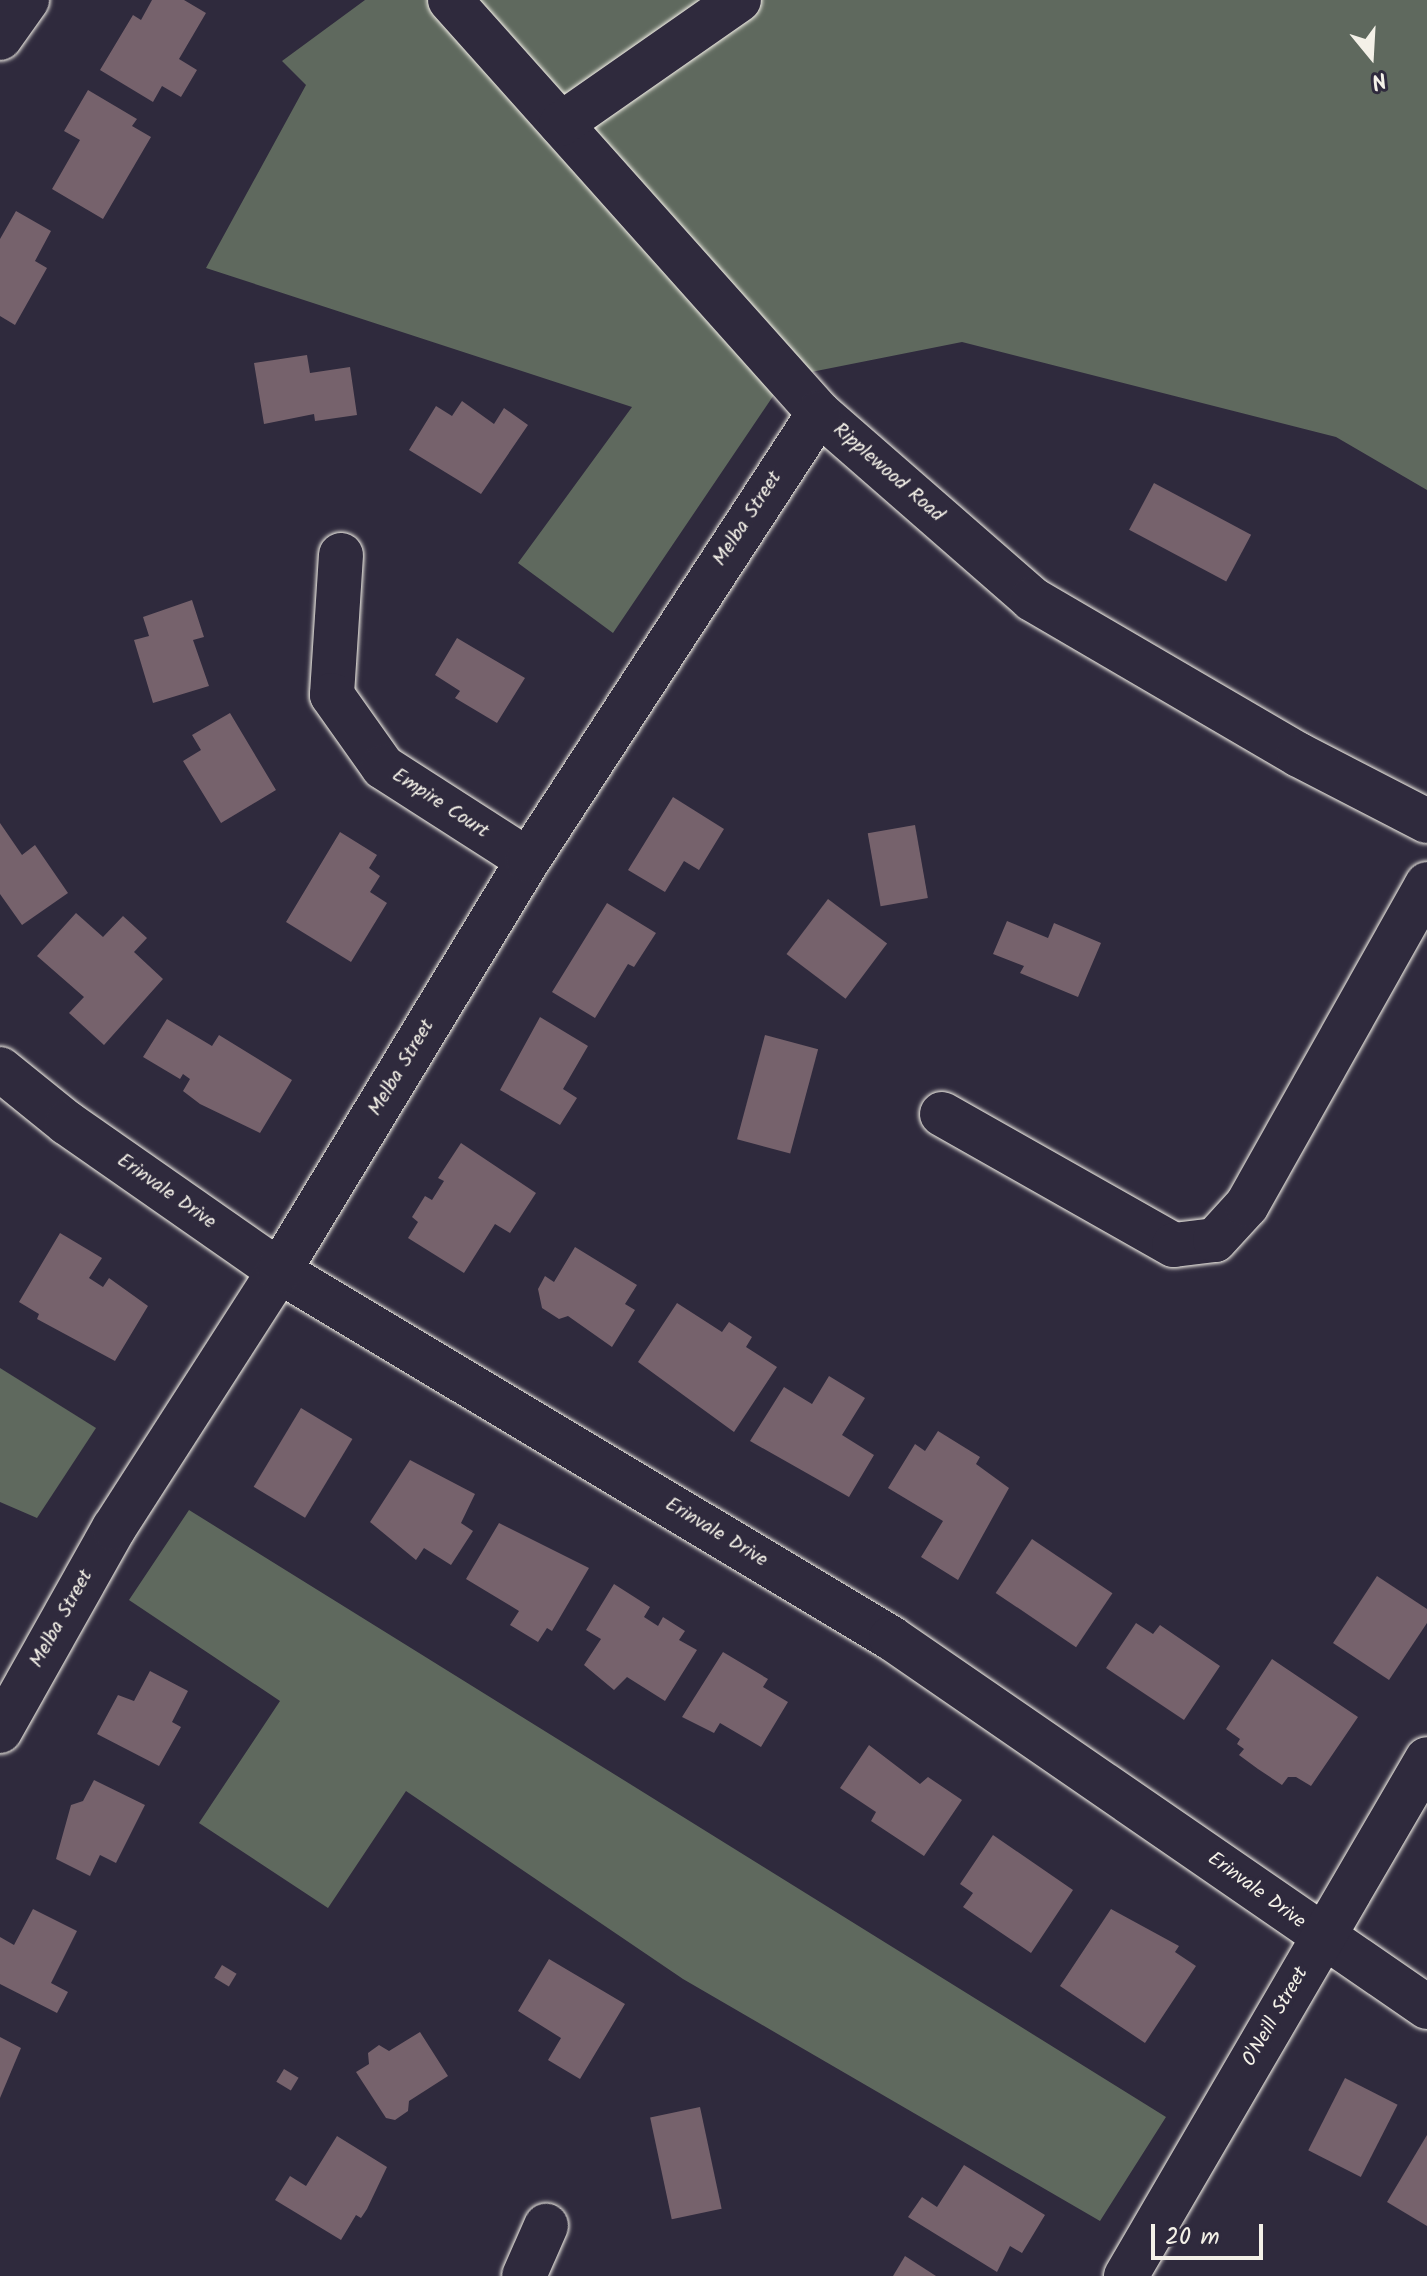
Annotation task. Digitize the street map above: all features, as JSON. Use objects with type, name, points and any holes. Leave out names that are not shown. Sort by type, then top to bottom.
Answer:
[{"type":"street","points":[[0,38],[27,0]]},
{"type":"street","name":"Ripplewood Road","points":[[450,0],[819,413],[1032,599],[1299,755],[1427,821]]},
{"type":"street","points":[[561,124],[739,0]]},
{"type":"street","name":"Melba Street","points":[[0,1731],[114,1528],[279,1271],[528,860],[819,413]]},
{"type":"street","name":"Empire Court","points":[[341,555],[332,695],[383,767],[528,860]]},
{"type":"street","points":[[942,1114],[1174,1245],[1215,1240],[1247,1205],[1427,884]]},
{"type":"street","name":"Erinvale Drive","points":[[0,1069],[67,1123],[279,1271],[891,1638],[1089,1770],[1322,1939],[1427,2007]]},
{"type":"street","name":"O'Neill Street","points":[[1126,2276],[1427,1759]]},
{"type":"street","points":[[524,2276],[546,2226]]},
{"type":"shaded area","points":[[365,0],[1427,0],[1427,490],[1336,437],[962,342],[786,377],[613,633],[518,563],[632,407],[206,268],[306,85],[282,61]]},
{"type":"shaded area","points":[[0,1368],[96,1428],[37,1518],[0,1502]]},
{"type":"shaded area","points":[[189,1510],[1166,2117],[1100,2221],[683,1979],[406,1791],[328,1908],[199,1823],[280,1701],[129,1600]]},
{"type":"building","points":[[152,0],[184,0],[206,13],[179,59],[197,70],[181,97],[162,86],[153,102],[100,70],[133,15],[141,20]]},
{"type":"building","points":[[88,90],[137,119],[132,126],[151,137],[103,219],[52,189],[80,140],[64,131]]},
{"type":"building","points":[[16,211],[51,231],[35,261],[47,268],[15,325],[0,316],[0,239]]},
{"type":"building","points":[[307,355],[310,373],[350,367],[357,415],[315,421],[314,414],[264,424],[254,363]]},
{"type":"building","points":[[462,401],[494,424],[504,408],[528,425],[481,494],[409,450],[436,406],[452,416]]},
{"type":"building","points":[[1154,483],[1251,535],[1226,581],[1129,530]]},
{"type":"building","points":[[192,600],[204,637],[193,640],[209,686],[153,703],[134,640],[149,636],[143,617]]},
{"type":"building","points":[[457,638],[525,678],[497,723],[455,698],[460,691],[435,675]]},
{"type":"building","points":[[230,713],[276,790],[221,823],[183,761],[201,750],[192,735]]},
{"type":"building","points":[[673,797],[724,829],[699,870],[684,861],[665,892],[628,870]]},
{"type":"building","points":[[0,823],[22,855],[35,845],[68,893],[22,925],[0,894]]},
{"type":"building","points":[[915,825],[928,898],[881,906],[868,833]]},
{"type":"building","points":[[340,832],[377,855],[369,868],[380,876],[370,892],[387,903],[351,962],[286,922]]},
{"type":"building","points":[[828,899],[887,944],[846,999],[786,954]]},
{"type":"building","points":[[607,903],[656,933],[634,967],[628,964],[595,1018],[552,992]]},
{"type":"building","points":[[76,913],[103,937],[123,916],[147,938],[134,952],[163,979],[104,1045],[69,1013],[84,997],[37,956]]},
{"type":"building","points":[[1007,921],[1048,938],[1054,923],[1101,943],[1078,997],[1020,973],[1024,966],[993,954]]},
{"type":"building","points":[[540,1017],[588,1046],[563,1089],[577,1098],[560,1125],[500,1090]]},
{"type":"building","points":[[167,1019],[212,1046],[219,1035],[292,1080],[260,1133],[200,1104],[183,1091],[190,1079],[183,1074],[180,1079],[143,1057]]},
{"type":"building","points":[[765,1035],[818,1049],[790,1154],[737,1139]]},
{"type":"building","points":[[461,1143],[536,1193],[510,1233],[495,1224],[464,1273],[408,1238],[418,1222],[412,1217],[425,1196],[432,1200],[444,1181],[438,1178]]},
{"type":"building","points":[[60,1233],[102,1258],[89,1278],[103,1287],[109,1278],[148,1306],[115,1361],[37,1319],[39,1314],[19,1302]]},
{"type":"building","points":[[575,1247],[637,1285],[625,1304],[635,1310],[612,1347],[568,1316],[559,1319],[542,1308],[538,1289],[545,1276],[554,1282]]},
{"type":"building","points":[[677,1303],[722,1332],[729,1322],[752,1337],[746,1347],[777,1367],[734,1432],[638,1362]]},
{"type":"building","points":[[829,1376],[865,1398],[842,1435],[874,1455],[849,1497],[750,1441],[784,1387],[812,1404]]},
{"type":"building","points":[[301,1408],[352,1439],[305,1518],[254,1487]]},
{"type":"building","points":[[938,1431],[980,1457],[976,1464],[1009,1488],[958,1580],[921,1557],[943,1521],[888,1488],[915,1444],[925,1451]]},
{"type":"building","points":[[410,1460],[475,1494],[461,1523],[473,1531],[451,1565],[424,1548],[416,1560],[370,1522]]},
{"type":"building","points":[[499,1523],[589,1568],[552,1631],[547,1628],[538,1642],[510,1625],[519,1611],[466,1579]]},
{"type":"building","points":[[1032,1539],[1112,1593],[1076,1647],[996,1593]]},
{"type":"building","points":[[1377,1576],[1427,1609],[1427,1623],[1389,1680],[1333,1643]]},
{"type":"building","points":[[614,1584],[650,1607],[644,1617],[658,1626],[663,1617],[685,1631],[679,1640],[697,1650],[665,1701],[627,1677],[614,1690],[584,1665],[601,1639],[586,1630]]},
{"type":"building","points":[[1136,1623],[1153,1634],[1160,1625],[1220,1666],[1184,1720],[1106,1668]]},
{"type":"building","points":[[723,1652],[768,1679],[763,1687],[788,1702],[761,1747],[720,1723],[714,1733],[682,1717]]},
{"type":"building","points":[[1272,1659],[1358,1717],[1311,1786],[1296,1777],[1288,1777],[1282,1785],[1258,1769],[1239,1755],[1244,1749],[1237,1744],[1240,1739],[1226,1729]]},
{"type":"building","points":[[150,1671],[188,1691],[172,1722],[181,1727],[159,1766],[97,1734],[118,1695],[134,1701]]},
{"type":"building","points":[[869,1745],[920,1784],[928,1777],[962,1800],[924,1856],[871,1821],[876,1812],[840,1788]]},
{"type":"building","points":[[94,1780],[145,1805],[116,1863],[100,1855],[90,1876],[56,1859],[71,1805],[83,1801]]},
{"type":"building","points":[[993,1835],[1073,1890],[1031,1953],[963,1907],[973,1893],[960,1884]]},
{"type":"building","points":[[33,1909],[77,1931],[51,1983],[68,1992],[57,2013],[0,1984],[0,1937],[14,1945]]},
{"type":"building","points":[[1111,1909],[1179,1946],[1175,1952],[1196,1966],[1145,2043],[1060,1986]]},
{"type":"building","points":[[549,1959],[625,2004],[580,2079],[548,2060],[561,2038],[518,2011]]},
{"type":"building","points":[[222,1965],[237,1974],[229,1987],[214,1978]]},
{"type":"building","points":[[420,2032],[448,2076],[409,2101],[408,2111],[395,2120],[386,2118],[356,2072],[369,2064],[368,2053],[379,2045],[389,2051]]},
{"type":"building","points":[[0,2037],[21,2048],[0,2098]]},
{"type":"building","points":[[284,2069],[299,2078],[291,2091],[276,2082]]},
{"type":"building","points":[[1345,2078],[1398,2105],[1361,2177],[1308,2150]]},
{"type":"building","points":[[700,2107],[722,2209],[672,2219],[650,2118]]},
{"type":"building","points":[[1427,2135],[1427,2226],[1387,2202]]},
{"type":"building","points":[[337,2136],[387,2167],[367,2209],[361,2218],[356,2215],[341,2240],[275,2200],[290,2176],[306,2186]]},
{"type":"building","points":[[964,2165],[1045,2215],[1022,2253],[1010,2246],[997,2272],[908,2217],[922,2197],[937,2207]]},
{"type":"building","points":[[905,2256],[936,2276],[893,2276]]}]
